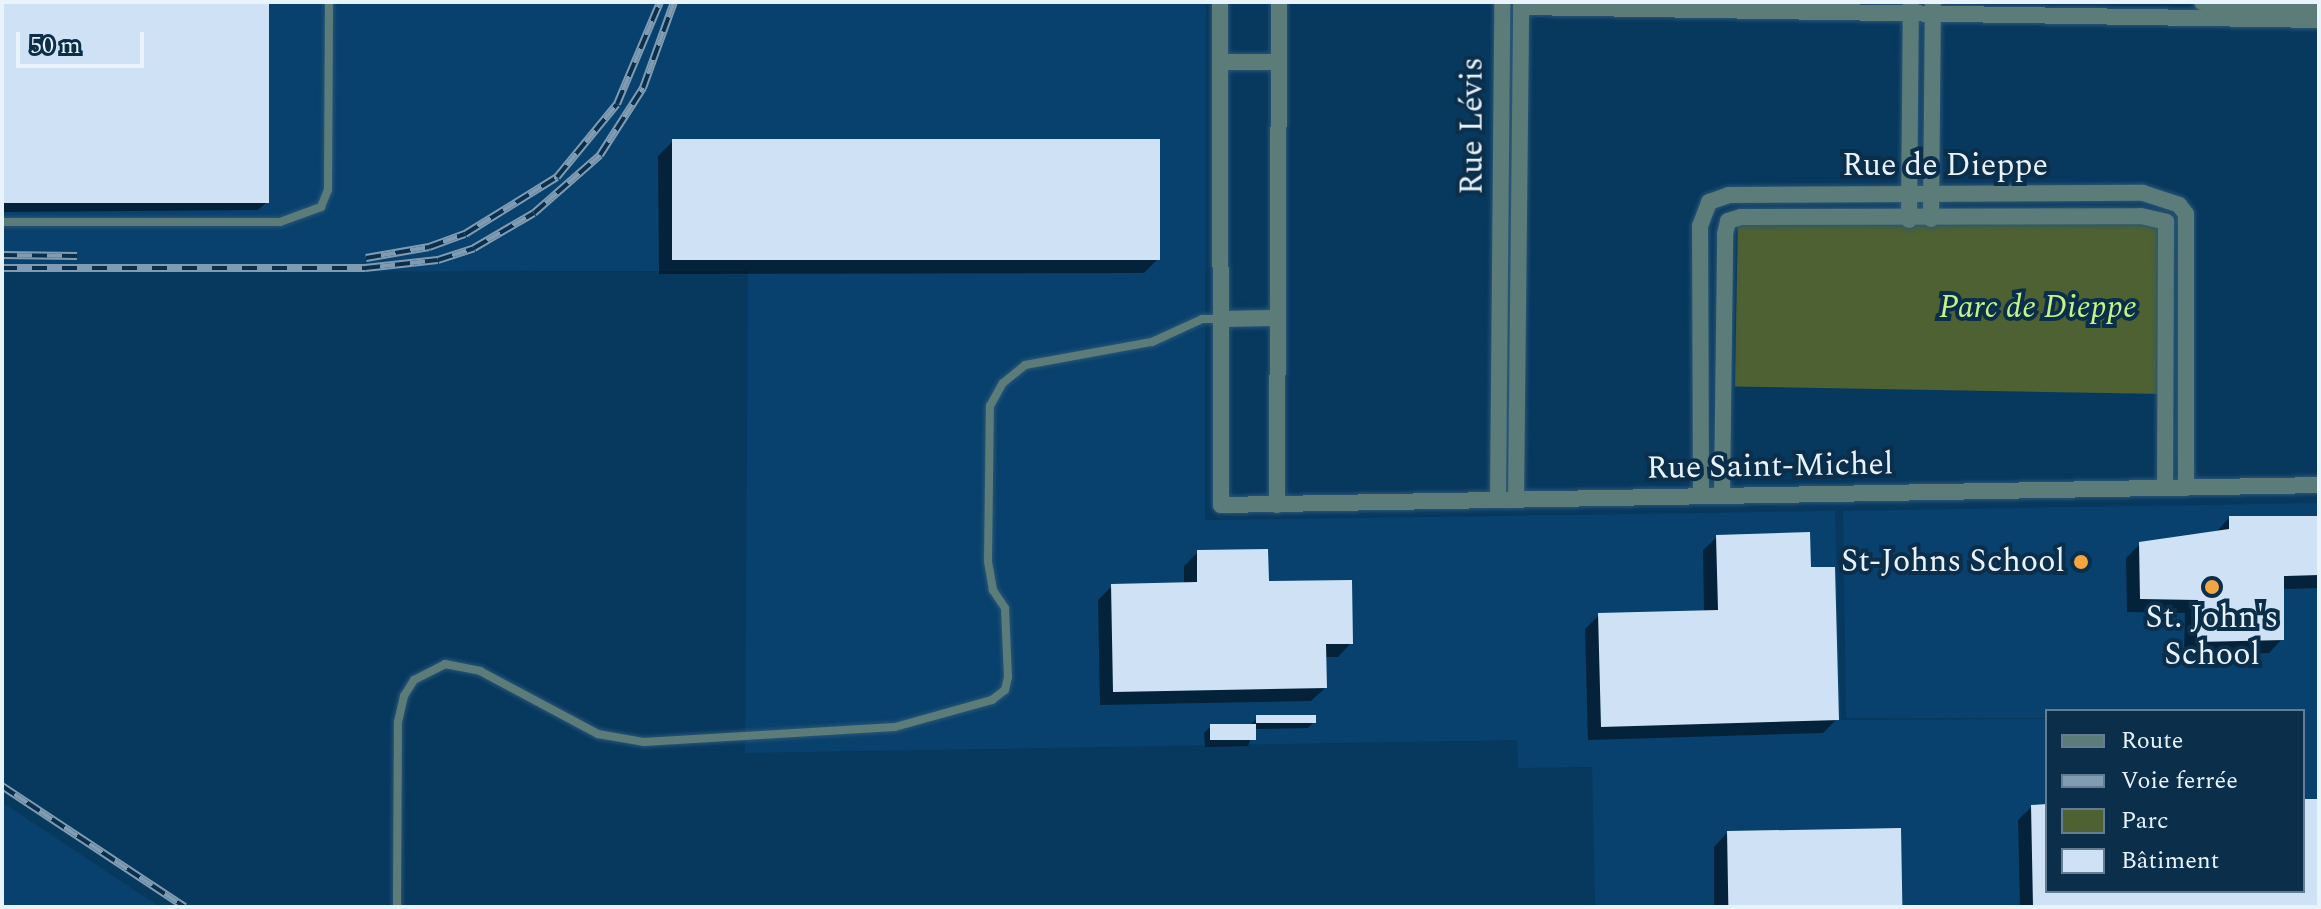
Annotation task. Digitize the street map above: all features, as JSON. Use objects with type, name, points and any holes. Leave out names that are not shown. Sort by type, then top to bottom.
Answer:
[{"type":"street","points":[[1220,2],[1220,319],[1274,318]]},
{"type":"street","points":[[1277,505],[1274,318],[1279,2]]},
{"type":"street","name":"Rue Lévis","points":[[1498,500],[1502,2]]},
{"type":"street","points":[[2202,2],[2319,6]]},
{"type":"street","name":"Rue Lévis","points":[[1516,500],[1519,4],[2146,9],[2319,20]]},
{"type":"street","points":[[1909,220],[1911,6]]},
{"type":"street","points":[[1931,219],[1933,7]]},
{"type":"street","points":[[1220,62],[1279,62]]},
{"type":"street","name":"Rue de Dieppe","points":[[1709,202],[1729,195],[2143,193],[2179,205]]},
{"type":"street","points":[[1701,496],[1700,226],[1709,202],[1728,221],[1722,496]]},
{"type":"street","points":[[2165,488],[2166,222],[2179,205],[2186,214],[2186,488]]},
{"type":"street","name":"Rue de Dieppe","points":[[1728,221],[1741,217],[1909,220],[2141,216],[2166,222]]},
{"type":"street","points":[[1500,251],[1519,251]]},
{"type":"street","name":"Rue Saint-Michel","points":[[1220,319],[1221,505],[2319,485]]},
{"type":"lane","points":[[2,222],[280,222],[321,207],[328,190],[329,2]]},
{"type":"lane","points":[[397,907],[398,722],[414,680],[445,664],[480,671],[598,734],[644,742],[895,727],[992,700],[1005,690],[1008,677],[1005,608],[993,590],[988,561],[990,406],[1003,383],[1025,365],[1152,342],[1202,319],[1220,319]]},
{"type":"shaded area","points":[[2,2],[1206,2],[1205,520],[1835,511],[1841,720],[2045,719],[2045,893],[2305,893],[2305,709],[2045,709],[2045,718],[1846,718],[1843,511],[2319,503],[2319,907],[1595,907],[1592,767],[1518,768],[1517,740],[745,753],[748,271],[2,272]]},
{"type":"shaded area","points":[[2,802],[160,907],[2,907]]},
{"type":"green space","name":"Parc de Dieppe","points":[[1738,211],[2167,218],[2164,394],[1735,386]]},
{"type":"building","points":[[2,2],[269,2],[269,203],[2,203]]},
{"type":"building","points":[[672,139],[1160,139],[1160,260],[672,260]]},
{"type":"building","name":"St. John's School","points":[[2229,516],[2319,516],[2319,575],[2284,576],[2284,640],[2197,642],[2198,600],[2140,599],[2139,542],[2229,529]]},
{"type":"building","points":[[1810,532],[1811,567],[1835,567],[1839,720],[1601,727],[1598,613],[1718,610],[1716,535]]},
{"type":"building","points":[[1268,549],[1269,581],[1352,580],[1353,644],[1326,644],[1327,688],[1113,692],[1111,584],[1197,582],[1197,550]]},
{"type":"building","points":[[1256,715],[1316,715],[1316,723],[1256,723]]},
{"type":"building","points":[[1210,724],[1256,724],[1256,740],[1210,740]]},
{"type":"building","points":[[2305,799],[2319,799],[2319,907],[2033,907],[2031,805],[2045,804],[2045,893],[2305,893]]},
{"type":"building","points":[[1901,828],[1902,907],[1728,907],[1727,831]]},
{"type":"railway","points":[[366,258],[429,247],[465,234],[557,177],[617,104],[660,2]]},
{"type":"railway","points":[[2,268],[365,268],[438,260],[474,248],[534,213],[600,155],[643,88],[674,2]]},
{"type":"railway","points":[[2,255],[77,256]]},
{"type":"railway","points":[[2,786],[185,907]]},
{"type":"place","name":"St-Johns School","points":[[2081,562]]},
{"type":"place","name":"St. John's School","points":[[2212,587]]}]
